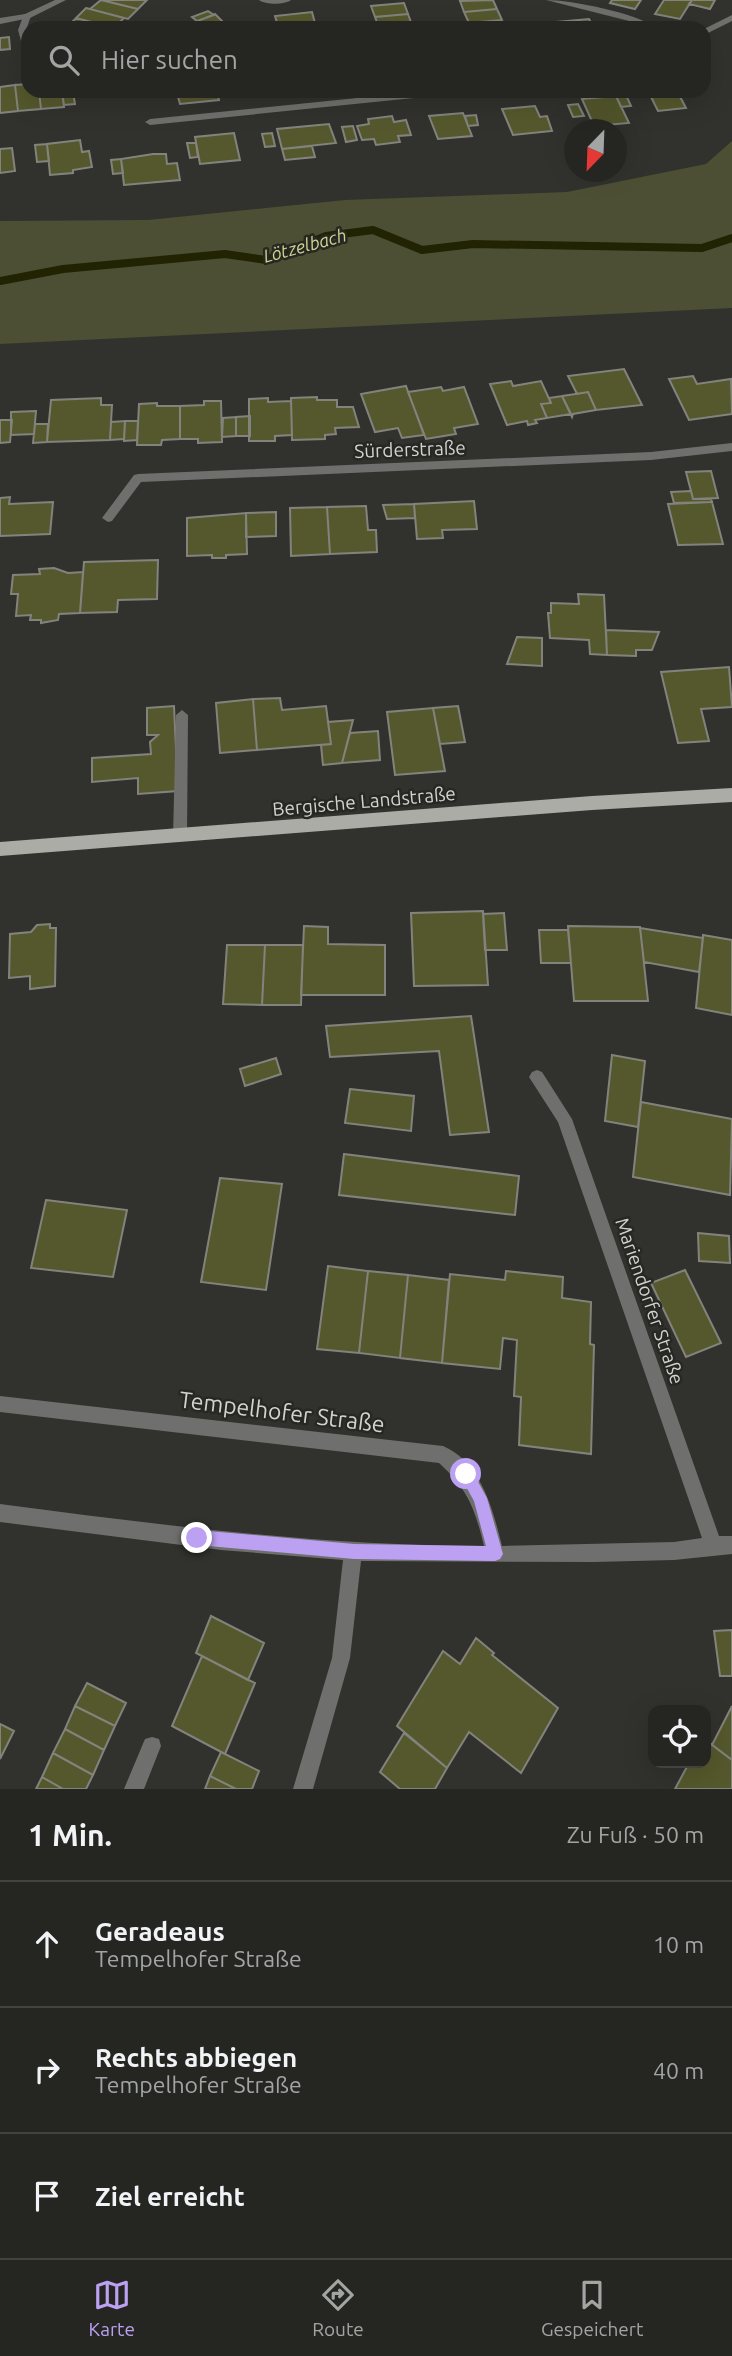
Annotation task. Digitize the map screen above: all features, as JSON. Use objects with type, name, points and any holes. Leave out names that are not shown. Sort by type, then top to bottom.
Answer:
[{"type":"main road","name":"Bergische Landstraße","points":[[0,849],[592,803],[732,795]]},
{"type":"street","points":[[0,21],[27,16],[62,0]]},
{"type":"street","points":[[263,0],[287,0]]},
{"type":"street","points":[[550,0],[638,21]]},
{"type":"street","points":[[25,21],[27,16]]},
{"type":"street","points":[[711,28],[732,18]]},
{"type":"street","points":[[150,122],[380,98]]},
{"type":"street","name":"Sürderstraße","points":[[108,518],[138,478],[651,456],[732,447]]},
{"type":"street","points":[[180,837],[181,715]]},
{"type":"street","name":"Mariendorfer Straße","points":[[537,1077],[564,1119],[713,1544]]},
{"type":"street","name":"Tempelhofer Straße","points":[[0,1404],[443,1455],[466,1474],[480,1498],[495,1554]]},
{"type":"street","points":[[0,1513],[197,1538],[354,1552],[495,1554],[678,1551],[713,1544],[732,1545]]},
{"type":"street","points":[[303,1789],[341,1658],[354,1552]]},
{"type":"street","points":[[134,1789],[152,1746]]},
{"type":"green space","points":[[732,141],[732,308],[0,344],[0,221],[148,220],[345,200],[567,192],[706,164]]},
{"type":"building","points":[[101,0],[138,9],[128,19],[90,9]]},
{"type":"building","points":[[101,0],[147,0],[138,9]]},
{"type":"building","points":[[493,0],[497,9],[464,12],[460,1]]},
{"type":"building","points":[[612,0],[641,0],[635,9],[610,3]]},
{"type":"building","points":[[664,0],[692,0],[680,19],[655,14]]},
{"type":"building","points":[[692,0],[715,0],[710,9],[689,4]]},
{"type":"building","points":[[404,3],[408,14],[375,17],[371,6]]},
{"type":"building","points":[[86,8],[124,18],[121,21],[87,21],[76,18]]},
{"type":"building","points":[[497,9],[502,20],[468,21],[464,12]]},
{"type":"building","points":[[208,11],[214,15],[197,21],[192,17]]},
{"type":"building","points":[[312,12],[314,21],[276,21],[275,16]]},
{"type":"building","points":[[215,14],[222,21],[198,21]]},
{"type":"building","points":[[408,14],[411,21],[376,21],[375,17]]},
{"type":"building","points":[[9,37],[10,49],[0,50],[0,38]]},
{"type":"building","points":[[15,85],[21,85],[21,98],[40,98],[41,109],[18,111]]},
{"type":"building","points":[[15,85],[18,111],[0,113],[0,87]]},
{"type":"building","points":[[40,98],[63,98],[64,107],[41,109]]},
{"type":"building","points":[[63,98],[74,98],[75,104],[64,105]]},
{"type":"building","points":[[178,98],[219,100],[180,104]]},
{"type":"building","points":[[617,98],[627,98],[631,106],[621,107]]},
{"type":"building","points":[[617,98],[629,123],[627,119],[591,119],[582,99]]},
{"type":"building","points":[[652,98],[681,98],[686,108],[658,111]]},
{"type":"building","points":[[578,104],[584,116],[573,117],[568,105]]},
{"type":"building","points":[[535,106],[540,117],[547,116],[552,131],[513,135],[502,109]]},
{"type":"building","points":[[463,113],[472,136],[438,139],[429,116]]},
{"type":"building","points":[[476,115],[478,125],[468,126],[465,116]]},
{"type":"building","points":[[392,116],[394,122],[406,120],[411,135],[398,136],[400,142],[376,145],[374,139],[362,140],[357,126],[369,124],[368,119]]},
{"type":"building","points":[[329,124],[336,143],[282,149],[277,129]]},
{"type":"building","points":[[353,126],[357,140],[346,142],[342,127]]},
{"type":"building","points":[[234,133],[240,160],[200,164],[195,137]]},
{"type":"building","points":[[272,133],[275,146],[265,147],[262,134]]},
{"type":"building","points":[[80,140],[82,152],[89,151],[92,167],[73,170],[73,173],[50,175],[47,144]]},
{"type":"building","points":[[187,143],[196,143],[198,157],[190,158]]},
{"type":"building","points":[[47,144],[49,161],[37,162],[35,145]]},
{"type":"building","points":[[312,146],[315,157],[285,160],[282,149]]},
{"type":"building","points":[[12,148],[15,171],[0,173],[0,149]]},
{"type":"building","points":[[166,154],[167,164],[177,163],[180,180],[124,185],[121,159]]},
{"type":"building","points":[[121,159],[123,173],[113,174],[111,160]]},
{"type":"building","points":[[624,369],[642,405],[596,410],[588,392],[577,394],[568,376]]},
{"type":"building","points":[[693,376],[697,384],[731,379],[732,414],[689,420],[669,379]]},
{"type":"building","points":[[511,381],[513,386],[541,381],[551,403],[541,404],[547,418],[535,420],[537,423],[528,425],[527,421],[507,425],[490,384]]},
{"type":"building","points":[[406,386],[424,435],[402,438],[398,428],[375,432],[361,394]]},
{"type":"building","points":[[441,387],[443,391],[464,387],[478,424],[454,428],[456,434],[426,439],[408,392]]},
{"type":"building","points":[[588,392],[596,410],[573,414],[572,417],[562,396]]},
{"type":"building","points":[[562,396],[571,414],[547,418],[541,404],[551,403],[549,398]]},
{"type":"building","points":[[317,397],[317,400],[337,400],[337,407],[353,407],[359,427],[335,428],[336,434],[325,435],[325,439],[292,440],[291,398]]},
{"type":"building","points":[[101,398],[101,405],[112,405],[110,440],[47,442],[51,400]]},
{"type":"building","points":[[268,398],[268,402],[291,401],[292,435],[275,436],[275,441],[249,441],[249,399]]},
{"type":"building","points":[[204,401],[221,401],[222,442],[198,443],[198,439],[180,439],[180,406],[204,405]]},
{"type":"building","points":[[157,403],[157,406],[180,406],[180,439],[162,440],[161,445],[137,445],[139,404]]},
{"type":"building","points":[[36,411],[34,434],[11,435],[11,412]]},
{"type":"building","points":[[250,416],[250,436],[236,436],[236,417]]},
{"type":"building","points":[[236,417],[236,436],[222,437],[223,418]]},
{"type":"building","points":[[0,420],[12,420],[10,442],[0,443]]},
{"type":"building","points":[[125,421],[138,421],[137,440],[124,441]]},
{"type":"building","points":[[125,421],[124,439],[110,440],[111,422]]},
{"type":"building","points":[[35,424],[48,424],[47,442],[33,443]]},
{"type":"building","points":[[711,471],[718,498],[693,499],[686,472]]},
{"type":"building","points":[[691,491],[693,499],[711,499],[712,502],[674,503],[671,492]]},
{"type":"building","points":[[10,497],[9,504],[53,502],[50,534],[0,536],[0,498]]},
{"type":"building","points":[[474,501],[477,529],[442,530],[443,538],[417,539],[414,504]]},
{"type":"building","points":[[712,502],[723,544],[678,545],[668,504]]},
{"type":"building","points":[[414,504],[415,518],[387,519],[383,505]]},
{"type":"building","points":[[366,506],[368,530],[376,530],[377,552],[330,554],[327,507]]},
{"type":"building","points":[[327,507],[330,554],[291,556],[290,508]]},
{"type":"building","points":[[276,512],[276,536],[246,537],[246,513]]},
{"type":"building","points":[[246,513],[247,554],[226,555],[226,558],[212,558],[212,555],[187,556],[187,518]]},
{"type":"building","points":[[158,560],[157,599],[118,600],[117,612],[80,613],[84,562]]},
{"type":"building","points":[[54,568],[68,573],[83,572],[80,613],[59,614],[58,620],[41,623],[41,620],[30,620],[31,615],[16,616],[18,594],[11,594],[13,575],[40,574],[39,569]]},
{"type":"building","points":[[578,594],[604,595],[607,655],[590,654],[589,640],[550,638],[548,613],[551,613],[551,603],[579,604]]},
{"type":"building","points":[[606,630],[659,632],[652,650],[636,650],[636,656],[607,655]]},
{"type":"building","points":[[517,637],[542,638],[542,666],[507,664]]},
{"type":"building","points":[[729,667],[732,707],[701,709],[709,741],[678,743],[661,672]]},
{"type":"building","points":[[280,698],[282,710],[326,706],[331,744],[257,750],[253,699]]},
{"type":"building","points":[[253,699],[257,750],[220,753],[216,703]]},
{"type":"building","points":[[174,706],[178,791],[138,794],[138,778],[92,782],[92,758],[151,754],[150,742],[158,735],[147,735],[147,708]]},
{"type":"building","points":[[458,706],[465,742],[440,744],[433,708]]},
{"type":"building","points":[[433,708],[445,771],[395,775],[387,712]]},
{"type":"building","points":[[353,720],[342,763],[323,765],[321,745],[331,744],[328,722]]},
{"type":"building","points":[[378,731],[380,760],[342,763],[350,733]]},
{"type":"building","points":[[483,911],[488,985],[414,986],[411,913]]},
{"type":"building","points":[[504,913],[507,950],[485,950],[483,914]]},
{"type":"building","points":[[50,924],[50,928],[56,928],[55,986],[30,989],[30,976],[9,978],[10,934],[31,932],[37,925]]},
{"type":"building","points":[[304,926],[328,927],[328,944],[385,945],[385,995],[301,995]]},
{"type":"building","points":[[568,926],[640,927],[648,1001],[574,1001]]},
{"type":"building","points":[[640,928],[703,938],[699,972],[644,962]]},
{"type":"building","points":[[539,930],[568,930],[571,963],[541,963]]},
{"type":"building","points":[[703,935],[732,940],[732,1015],[696,1008]]},
{"type":"building","points":[[227,945],[265,945],[262,1005],[223,1004]]},
{"type":"building","points":[[265,945],[303,945],[301,1005],[262,1005]]},
{"type":"building","points":[[471,1016],[489,1132],[450,1135],[439,1051],[330,1057],[326,1026]]},
{"type":"building","points":[[612,1055],[645,1061],[638,1127],[605,1121]]},
{"type":"building","points":[[276,1058],[281,1074],[245,1086],[240,1069]]},
{"type":"building","points":[[350,1089],[414,1096],[411,1131],[345,1123]]},
{"type":"building","points":[[641,1102],[732,1119],[730,1195],[633,1177]]},
{"type":"building","points":[[344,1154],[519,1176],[515,1215],[339,1195]]},
{"type":"building","points":[[220,1178],[282,1184],[266,1290],[201,1282]]},
{"type":"building","points":[[46,1200],[127,1210],[113,1277],[31,1268]]},
{"type":"building","points":[[698,1233],[729,1236],[730,1263],[699,1261]]},
{"type":"building","points":[[328,1266],[368,1271],[359,1353],[317,1349]]},
{"type":"building","points":[[685,1270],[721,1343],[686,1357],[651,1283]]},
{"type":"building","points":[[368,1271],[408,1275],[400,1358],[359,1353]]},
{"type":"building","points":[[506,1271],[563,1277],[562,1298],[591,1302],[590,1344],[594,1345],[591,1454],[519,1445],[521,1397],[514,1396],[517,1340],[503,1338],[500,1369],[442,1363],[450,1274],[505,1280]]},
{"type":"building","points":[[408,1275],[449,1280],[442,1363],[400,1358]]},
{"type":"building","points":[[211,1616],[264,1643],[248,1680],[196,1653]]},
{"type":"building","points":[[732,1630],[732,1676],[720,1676],[714,1631]]},
{"type":"building","points":[[476,1638],[494,1653],[492,1655],[558,1708],[521,1773],[469,1732],[447,1768],[397,1726],[443,1651],[460,1664]]},
{"type":"building","points":[[202,1656],[255,1683],[225,1754],[172,1726]]},
{"type":"building","points":[[87,1683],[126,1703],[115,1726],[75,1706]]},
{"type":"building","points":[[75,1706],[115,1726],[104,1750],[65,1729]]},
{"type":"building","points":[[732,1706],[732,1760],[712,1745]]},
{"type":"building","points":[[0,1724],[14,1731],[0,1759]]},
{"type":"building","points":[[65,1729],[104,1750],[93,1775],[53,1753]]},
{"type":"building","points":[[404,1733],[447,1768],[435,1789],[400,1789],[380,1772]]},
{"type":"building","points":[[711,1744],[732,1760],[732,1789],[675,1789],[686,1768],[711,1768]]},
{"type":"building","points":[[221,1752],[259,1771],[252,1789],[236,1789],[210,1776]]},
{"type":"building","points":[[53,1753],[93,1775],[86,1789],[63,1789],[42,1777]]},
{"type":"building","points":[[210,1776],[236,1789],[205,1789]]},
{"type":"building","points":[[42,1777],[63,1789],[36,1789]]},
{"type":"waterway","name":"Lötzelbach","points":[[0,281],[63,269],[225,254],[266,260],[326,236],[373,230],[422,250],[473,244],[702,248],[732,238]]},
{"type":"route","points":[[197,1538],[354,1552],[495,1554],[480,1498],[466,1474]]}]
